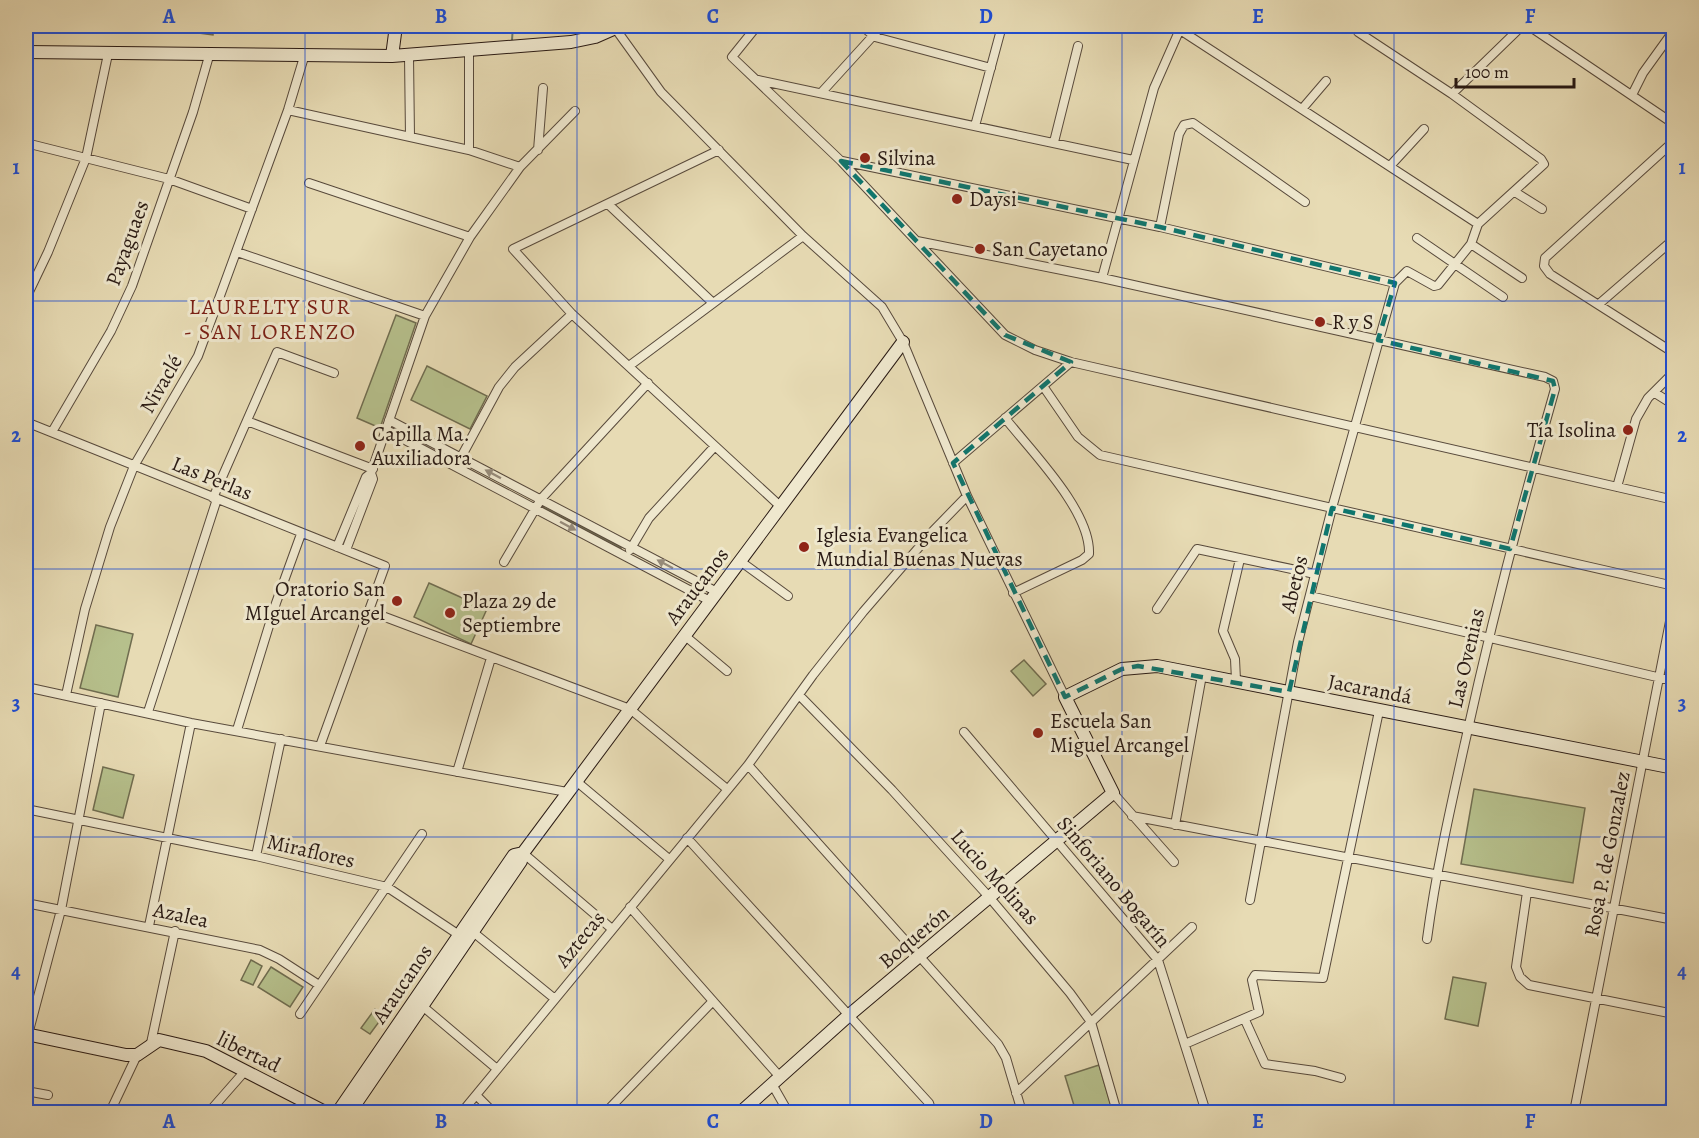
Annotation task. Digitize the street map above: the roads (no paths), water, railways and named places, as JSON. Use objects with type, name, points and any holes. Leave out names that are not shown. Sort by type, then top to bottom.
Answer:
[{"type":"street","points":[[392,56],[396,26]]},
{"type":"street","points":[[757,26],[732,57],[841,161],[1005,334],[1035,350],[1071,362],[1674,500]]},
{"type":"street","points":[[862,26],[874,37],[991,68]]},
{"type":"street","points":[[822,93],[882,26]]},
{"type":"street","points":[[975,126],[1002,26]]},
{"type":"street","points":[[1452,94],[1522,26]]},
{"type":"street","points":[[1529,26],[1674,123]]},
{"type":"street","points":[[26,52],[304,57],[409,56],[571,42],[617,27],[661,92],[803,236],[882,307],[903,342],[967,496],[1113,793],[1174,862]]},
{"type":"street","points":[[1102,278],[1154,88],[1177,27],[1478,224]]},
{"type":"street","points":[[1632,95],[1643,74],[1674,30]]},
{"type":"street","points":[[841,161],[1160,227],[1395,283],[1408,271],[1436,286],[1471,244],[1478,224],[1544,166],[1543,161],[1452,94],[1358,32]]},
{"type":"street","points":[[1054,142],[1078,46]]},
{"type":"street","points":[[469,50],[469,150]]},
{"type":"street","points":[[26,298],[48,252],[86,158],[108,54]]},
{"type":"street","name":"Payaguaes","points":[[52,432],[111,331],[128,295],[209,56]]},
{"type":"street","points":[[409,56],[410,137]]},
{"type":"street","name":"Nivaclé","points":[[66,695],[85,609],[110,527],[134,466],[198,356],[288,110],[304,57]]},
{"type":"street","points":[[757,80],[1134,160]]},
{"type":"street","points":[[1302,109],[1326,81]]},
{"type":"street","points":[[537,151],[542,124],[543,88]]},
{"type":"street","points":[[288,110],[469,150],[520,167]]},
{"type":"street","points":[[346,550],[373,479],[372,471],[425,316],[470,237],[520,167],[575,111]]},
{"type":"street","points":[[1160,227],[1179,134],[1184,125],[1193,123],[1305,202]]},
{"type":"street","points":[[1390,166],[1424,129]]},
{"type":"street","points":[[1674,141],[1545,258],[1544,266],[1550,274],[1674,352]]},
{"type":"street","points":[[26,143],[169,179],[252,209]]},
{"type":"street","points":[[719,150],[513,249],[572,314],[780,506]]},
{"type":"street","points":[[309,183],[470,237]]},
{"type":"street","points":[[1515,192],[1542,209]]},
{"type":"street","points":[[608,204],[713,303]]},
{"type":"street","points":[[629,366],[803,236]]},
{"type":"street","points":[[1417,238],[1503,297]]},
{"type":"street","points":[[1599,304],[1674,239]]},
{"type":"street","points":[[917,241],[1102,278],[1378,340]]},
{"type":"street","points":[[1471,244],[1522,278]]},
{"type":"street","points":[[237,252],[425,316]]},
{"type":"street","name":"Abetos","points":[[1250,900],[1298,642],[1332,508],[1395,283]]},
{"type":"street","points":[[456,467],[499,387],[516,367],[572,314]]},
{"type":"street","name":"Las Ovenias","points":[[1378,340],[1545,377],[1553,381],[1555,389],[1510,549],[1489,636],[1436,876],[1427,939]]},
{"type":"street","name":"Araucanos","points":[[338,1113],[473,932],[521,861],[522,853],[903,342]]},
{"type":"street","points":[[148,712],[215,498],[277,352],[334,373]]},
{"type":"street","points":[[953,463],[1071,362]]},
{"type":"street","points":[[1617,487],[1636,419],[1648,398],[1674,372]]},
{"type":"street","points":[[504,562],[541,499],[648,383]]},
{"type":"street","points":[[1043,386],[1078,437],[1100,455],[1674,586]]},
{"type":"street","points":[[1655,393],[1674,405]]},
{"type":"street","points":[[1005,418],[1066,496],[1084,526],[1089,546],[1089,554],[1082,560],[1013,592]]},
{"type":"street","points":[[389,420],[631,547],[714,596]]},
{"type":"street","points":[[247,421],[372,471]]},
{"type":"street","name":"Las Perlas","points":[[26,422],[385,566],[369,611]]},
{"type":"street","points":[[386,430],[626,557],[714,596]]},
{"type":"street","points":[[626,557],[657,507],[715,446]]},
{"type":"street","points":[[337,547],[366,477],[372,471]]},
{"type":"street","name":"Aztecas","points":[[462,1113],[748,765],[863,612],[967,496]]},
{"type":"street","points":[[237,730],[276,603],[301,534]]},
{"type":"street","points":[[1157,609],[1197,549],[1315,574]]},
{"type":"street","points":[[1236,681],[1235,659],[1223,631],[1240,559]]},
{"type":"street","points":[[740,561],[788,596]]},
{"type":"street","points":[[1310,596],[1674,681]]},
{"type":"street","name":"Rosa P. de Gonzalez","points":[[1574,1113],[1598,1000],[1673,603]]},
{"type":"street","points":[[320,746],[369,611],[630,709],[727,789]]},
{"type":"street","points":[[684,635],[727,671]]},
{"type":"street","points":[[457,772],[491,658]]},
{"type":"street","name":"Jacarandá","points":[[1065,697],[1122,669],[1157,666],[1674,768]]},
{"type":"street","points":[[1175,825],[1202,675]]},
{"type":"street","points":[[26,687],[191,723],[567,792]]},
{"type":"street","name":"Lucio Molinas","points":[[799,695],[892,790],[990,898],[1065,986],[1090,1022],[1117,1113]]},
{"type":"street","points":[[101,703],[80,821],[61,909],[27,1037],[137,1055]]},
{"type":"street","points":[[1185,1044],[1245,1020],[1258,1012],[1252,980],[1255,975],[1323,978],[1379,711]]},
{"type":"street","points":[[149,926],[191,723]]},
{"type":"street","name":"Sinforiano Bogarín","points":[[964,732],[1158,960],[1206,1113]]},
{"type":"street","points":[[256,856],[280,739]]},
{"type":"street","points":[[748,765],[998,1044],[1006,1058],[1022,1113]]},
{"type":"street","points":[[576,781],[669,859]]},
{"type":"street","name":"Boquerón","points":[[741,1113],[848,1016],[921,957],[1113,793]]},
{"type":"street","name":"Miraflores","points":[[26,808],[387,886],[459,935]]},
{"type":"street","points":[[1132,816],[1674,920]]},
{"type":"street","points":[[300,1014],[422,834]]},
{"type":"street","points":[[687,838],[929,1103],[932,1113]]},
{"type":"street","points":[[522,853],[612,929]]},
{"type":"street","name":"Araucanos","points":[[351,1113],[459,935],[514,855],[522,853]]},
{"type":"street","points":[[1527,892],[1516,967],[1520,977],[1529,986],[1674,1014]]},
{"type":"street","name":"Azalea","points":[[26,903],[175,931],[260,950],[320,985]]},
{"type":"street","points":[[630,907],[714,1001],[776,1081],[788,1113]]},
{"type":"street","points":[[1016,1093],[1192,927]]},
{"type":"street","points":[[110,1113],[137,1055],[151,1043],[175,931]]},
{"type":"street","points":[[459,935],[473,932],[555,999]]},
{"type":"street","points":[[606,1113],[714,1001]]},
{"type":"street","points":[[418,1003],[497,1070]]},
{"type":"street","points":[[1245,1020],[1265,1064],[1315,1071],[1341,1078]]},
{"type":"street","name":"libertad","points":[[151,1043],[159,1041],[186,1045],[206,1052],[326,1113]]},
{"type":"street","points":[[209,1113],[245,1071]]},
{"type":"street","points":[[1668,1113],[1674,1084]]},
{"type":"street","points":[[26,1091],[48,1095]]},
{"type":"street","points":[[476,1095],[493,1113]]},
{"type":"waterway","points":[[512,40],[513,26]]},
{"type":"place","name":"Silvina","points":[[865,158]]},
{"type":"place","name":"Daysi","points":[[957,199]]},
{"type":"place","name":"San Cayetano","points":[[980,249]]},
{"type":"place","name":"R y S","points":[[1320,322]]},
{"type":"place","name":"Tía Isolina","points":[[1628,430]]},
{"type":"place","name":"Capilla Ma. Auxiliadora","points":[[360,446]]},
{"type":"place","name":"Iglesia Evangelica Mundial Buenas Nuevas","points":[[804,547]]},
{"type":"place","name":"Oratorio San MIguel Arcangel","points":[[397,601]]},
{"type":"place","name":"Plaza 29 de Septiembre","points":[[450,613]]},
{"type":"place","name":"Escuela San Miguel Arcangel","points":[[1038,733]]},
{"type":"district","name":"LAURELTY SUR - SAN LORENZO","points":[[270,320]]}]
